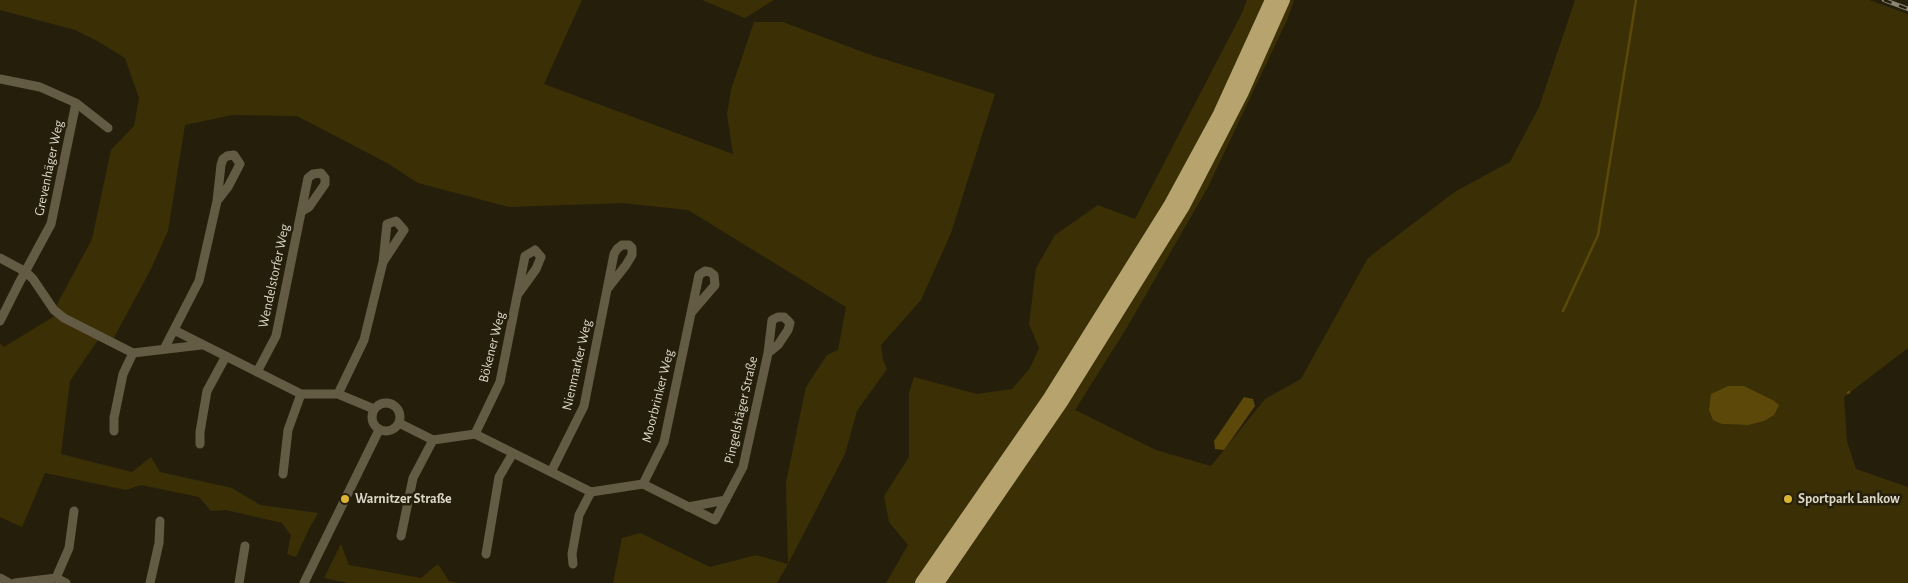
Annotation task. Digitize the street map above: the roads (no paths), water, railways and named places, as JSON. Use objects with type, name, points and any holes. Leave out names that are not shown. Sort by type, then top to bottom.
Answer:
[{"type":"highway","points":[[922,583],[1053,405],[1170,206],[1220,114],[1272,0]]},
{"type":"highway","points":[[937,583],[1183,206],[1242,92],[1282,0]]},
{"type":"street","points":[[0,79],[40,87],[76,103]]},
{"type":"street","name":"Grevenhäger Weg","points":[[0,321],[18,284],[52,224],[76,103],[108,128]]},
{"type":"street","points":[[164,350],[199,281],[217,201]]},
{"type":"street","name":"Wendelstorfer Weg","points":[[257,372],[276,336],[302,211]]},
{"type":"street","points":[[0,258],[26,272],[54,310],[64,318],[133,353],[201,345]]},
{"type":"street","points":[[338,394],[364,340],[383,262]]},
{"type":"street","name":"Nienmarker Weg","points":[[551,472],[584,406],[608,288]]},
{"type":"street","name":"Bökener Weg","points":[[474,434],[500,382],[518,294]]},
{"type":"street","name":"Moorbrinker Weg","points":[[644,484],[664,442],[691,313]]},
{"type":"street","points":[[174,330],[301,394],[338,394],[374,409]]},
{"type":"street","points":[[114,431],[114,418],[122,374],[133,353]]},
{"type":"street","name":"Pingelshäger Straße","points":[[644,484],[715,520],[743,467],[768,353]]},
{"type":"street","points":[[200,444],[200,432],[207,391],[226,356]]},
{"type":"street","points":[[283,474],[288,430],[301,394]]},
{"type":"street","points":[[393,402],[400,412],[399,423],[391,431],[379,430],[372,421],[374,409],[382,403],[393,402]]},
{"type":"street","points":[[399,423],[433,440],[474,434],[591,492],[644,484]]},
{"type":"street","points":[[304,583],[379,430]]},
{"type":"street","points":[[401,536],[413,478],[433,440]]},
{"type":"street","points":[[486,554],[499,478],[513,453]]},
{"type":"street","points":[[572,564],[579,515],[591,492]]},
{"type":"street","points":[[687,507],[726,500]]},
{"type":"street","points":[[56,578],[69,548],[74,511]]},
{"type":"street","points":[[150,583],[159,543],[160,520]]},
{"type":"street","points":[[239,583],[245,546]]},
{"type":"street","points":[[0,578],[9,583]]},
{"type":"street","points":[[15,583],[56,578],[66,583]]},
{"type":"waterway","points":[[1563,311],[1598,235],[1636,0]]},
{"type":"railway","points":[[1884,0],[1908,9]]},
{"type":"place","name":"Warnitzer Straße","points":[[345,499]]},
{"type":"place","name":"Sportpark Lankow","points":[[1788,499]]}]
